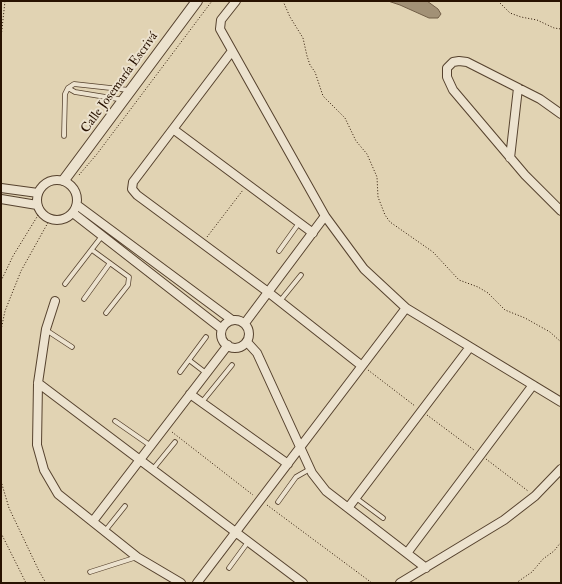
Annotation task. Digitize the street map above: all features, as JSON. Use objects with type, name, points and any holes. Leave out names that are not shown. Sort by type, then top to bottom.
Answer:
[{"type":"street","name":"Calle Josemaría Escrivá","points":[[68,182],[130,90],[197,1]]},
{"type":"street","points":[[236,1],[221,20],[220,29],[324,216],[364,269],[406,308],[561,402]]},
{"type":"street","points":[[232,51],[133,182],[132,189],[136,195],[268,292],[362,366]]},
{"type":"street","points":[[561,114],[540,99],[467,62],[453,62],[447,68],[447,77],[453,90],[525,175],[561,211]]},
{"type":"street","points":[[510,158],[518,88]]},
{"type":"street","points":[[173,129],[313,233]]},
{"type":"street","points":[[1,199],[39,208],[50,219],[63,220],[73,213],[77,205],[78,195],[68,182],[53,180],[48,181],[38,193],[39,208]]},
{"type":"street","points":[[1,188],[38,193]]},
{"type":"street","points":[[77,205],[232,320]]},
{"type":"street","points":[[73,213],[222,329]]},
{"type":"street","points":[[245,323],[313,233],[324,216]]},
{"type":"street","points":[[126,254],[132,247]]},
{"type":"street","points":[[55,301],[46,330],[38,383],[37,445],[44,470],[58,494],[137,557],[181,583]]},
{"type":"street","points":[[197,583],[406,308]]},
{"type":"street","points":[[232,320],[238,320],[245,323],[249,336],[247,342],[242,346],[235,348],[224,342],[221,336],[222,329],[226,324],[232,320]]},
{"type":"street","points":[[247,342],[257,353],[310,468],[326,491],[426,568]]},
{"type":"street","points":[[93,521],[228,345]]},
{"type":"street","points":[[348,508],[470,347]]},
{"type":"street","points":[[38,383],[303,583]]},
{"type":"street","points":[[407,553],[533,385]]},
{"type":"street","points":[[190,394],[288,464]]},
{"type":"street","points":[[400,583],[504,520],[535,496],[561,469]]},
{"type":"lane","points":[[64,136],[65,94],[68,88],[74,84],[130,90]]},
{"type":"lane","points":[[68,88],[75,92],[124,100]]},
{"type":"lane","points":[[279,251],[299,223]]},
{"type":"lane","points":[[65,284],[103,236]]},
{"type":"lane","points":[[92,250],[129,277],[128,286],[106,313]]},
{"type":"lane","points":[[84,299],[110,263]]},
{"type":"lane","points":[[280,302],[301,275]]},
{"type":"lane","points":[[46,330],[72,347]]},
{"type":"lane","points":[[180,372],[206,337]]},
{"type":"lane","points":[[189,360],[206,373]]},
{"type":"lane","points":[[202,402],[232,365]]},
{"type":"lane","points":[[115,421],[151,446]]},
{"type":"lane","points":[[153,469],[175,442]]},
{"type":"lane","points":[[278,502],[296,477],[310,468]]},
{"type":"lane","points":[[356,497],[383,518]]},
{"type":"lane","points":[[105,531],[125,506]]},
{"type":"lane","points":[[229,568],[248,542]]},
{"type":"lane","points":[[90,572],[137,557]]},
{"type":"path","points":[[1,38],[5,1]]},
{"type":"path","points":[[68,182],[97,154],[212,1]]},
{"type":"path","points":[[283,1],[290,17],[303,38],[306,56],[315,72],[323,96],[345,118],[356,141],[367,154],[377,177],[378,197],[385,215],[390,222],[433,252],[459,280],[478,287],[488,293],[505,310],[525,318],[550,332],[561,342]]},
{"type":"path","points":[[498,1],[510,13],[521,17],[538,20],[554,28],[561,29]]},
{"type":"path","points":[[202,243],[248,184]]},
{"type":"path","points":[[1,281],[39,208]]},
{"type":"path","points":[[1,330],[6,311],[21,271],[50,219]]},
{"type":"path","points":[[362,366],[535,496]]},
{"type":"path","points":[[165,427],[372,583]]},
{"type":"path","points":[[1,480],[9,508],[46,583]]},
{"type":"path","points":[[1,533],[26,583]]},
{"type":"path","points":[[516,583],[532,572],[543,559],[554,552],[561,542]]},
{"type":"shaded area","points":[[388,1],[427,1],[438,9],[441,14],[438,18],[429,18]]}]
